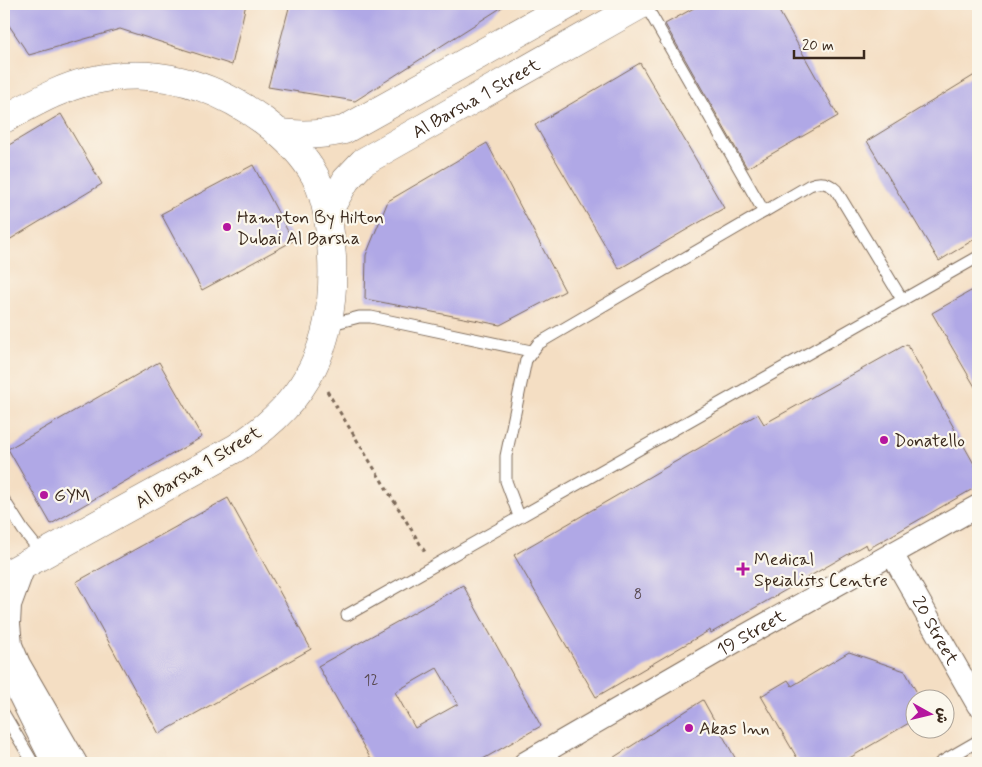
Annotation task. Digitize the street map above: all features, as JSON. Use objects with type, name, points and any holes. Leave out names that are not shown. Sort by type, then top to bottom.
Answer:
[{"type":"street","name":"Al Barsha 1 Street","points":[[279,133],[318,135],[344,130],[567,4]]},
{"type":"street","name":"Al Barsha 1 Street","points":[[328,212],[346,180],[363,162],[643,4]]},
{"type":"street","name":"Al Barsha 1 Street","points":[[4,119],[59,91],[90,81],[122,76],[154,76],[186,81],[216,92],[245,107],[279,133],[293,146],[310,168],[328,212],[333,284],[328,325],[313,368],[288,405],[272,422],[255,436],[24,565]]},
{"type":"street","name":"19 Street","points":[[532,762],[561,754],[732,643],[978,506]]},
{"type":"street","name":"20 Street","points":[[892,554],[978,705]]},
{"type":"street","points":[[24,565],[10,605],[8,624],[12,645],[19,664],[76,763]]},
{"type":"street","points":[[4,663],[53,763]]},
{"type":"lane","points":[[643,4],[764,212]]},
{"type":"lane","points":[[519,516],[506,481],[505,464],[524,369],[531,351],[546,339],[810,186],[817,183],[831,185],[836,190],[903,300]]},
{"type":"lane","points":[[347,615],[978,258]]},
{"type":"lane","points":[[328,325],[359,317],[371,317],[531,351]]},
{"type":"lane","points":[[4,502],[23,530],[24,565]]},
{"type":"lane","points":[[4,714],[33,763]]},
{"type":"lane","points":[[940,763],[978,741]]},
{"type":"path","points":[[313,368],[434,566]]},
{"type":"building","points":[[4,4],[246,4],[232,65],[120,29],[29,55],[4,18]]},
{"type":"building","points":[[290,4],[507,4],[355,101],[268,87]]},
{"type":"building","points":[[701,4],[775,4],[838,116],[747,168],[665,24]]},
{"type":"building","points":[[640,63],[724,208],[619,269],[535,125]]},
{"type":"building","points":[[978,73],[978,237],[939,261],[867,141]]},
{"type":"building","points":[[61,114],[102,184],[4,243],[4,148]]},
{"type":"building","points":[[487,143],[565,291],[500,325],[365,299],[366,255],[388,201]]},
{"type":"building","name":"Hampton By Hilton Dubai Al Barsha","points":[[253,165],[293,241],[202,290],[161,214]]},
{"type":"building","points":[[978,287],[978,392],[932,313]]},
{"type":"building","points":[[907,344],[978,471],[978,486],[868,549],[866,544],[711,633],[710,630],[596,697],[514,555],[758,414],[764,424]]},
{"type":"building","points":[[159,362],[202,437],[51,524],[8,449]]},
{"type":"building","points":[[228,498],[311,649],[159,734],[76,582]]},
{"type":"building","points":[[463,585],[541,726],[476,763],[373,763],[318,666]],"holes":[[[437,668],[458,704],[415,728],[395,692]]]},
{"type":"building","points":[[849,652],[905,671],[915,690],[904,690],[904,726],[841,763],[800,763],[761,696],[788,680],[792,686]]},
{"type":"building","name":"Akas Inn","points":[[703,700],[738,763],[605,763]]},
{"type":"place","name":"Hampton By Hilton Dubai Al Barsha","points":[[227,227]]},
{"type":"place","name":"Donatello","points":[[884,440]]},
{"type":"place","name":"GYM","points":[[44,495]]},
{"type":"place","name":"Medical Speialists Centre","points":[[743,569]]},
{"type":"place","name":"Akas Inn","points":[[689,728]]}]
